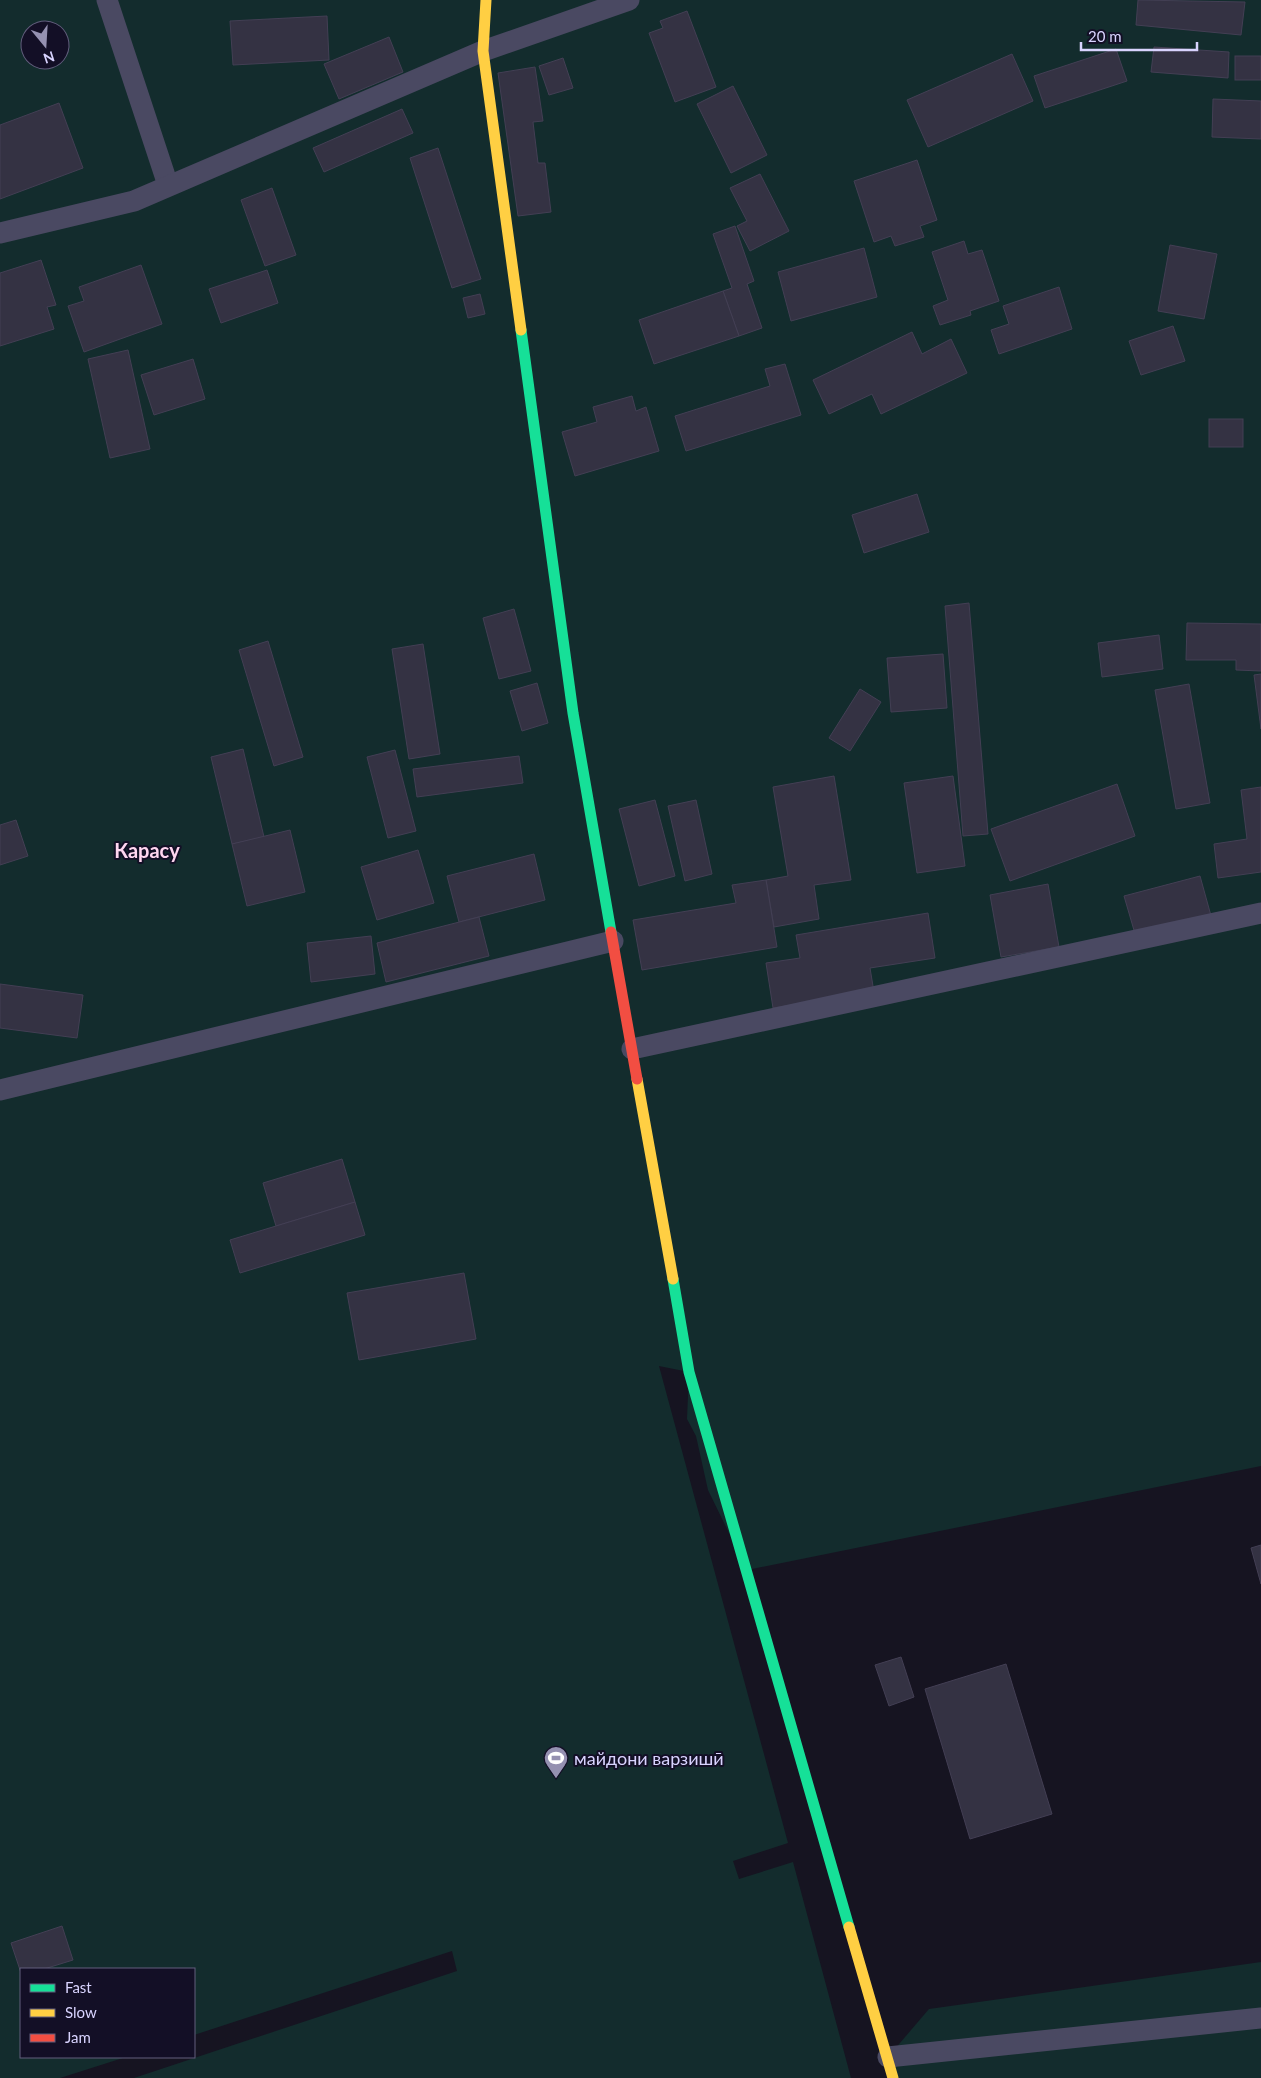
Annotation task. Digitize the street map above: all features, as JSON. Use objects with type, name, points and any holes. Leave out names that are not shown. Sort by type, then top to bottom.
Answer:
[{"type":"street","points":[[486,0],[483,51],[573,713],[689,1372],[893,2078]]},
{"type":"lane","points":[[107,0],[168,186]]},
{"type":"lane","points":[[0,233],[134,201],[483,51],[629,0]]},
{"type":"lane","points":[[632,1049],[1261,914]]},
{"type":"lane","points":[[0,1090],[613,941]]},
{"type":"lane","points":[[888,2057],[1261,2018]]},
{"type":"green space","points":[[0,0],[1261,0],[1261,1466],[747,1570],[708,1490],[696,1436],[687,1419],[689,1372],[659,1366],[788,1843],[733,1861],[739,1879],[793,1862],[851,2078],[134,2078],[457,1971],[452,1951],[195,2035],[195,1968],[20,1968],[20,2058],[123,2058],[60,2078],[0,2078]]},
{"type":"green space","points":[[1261,1962],[1261,2078],[893,2078],[888,2057],[929,2009]]},
{"type":"building","points":[[1138,0],[1245,2],[1241,35],[1136,25]]},
{"type":"building","points":[[687,11],[716,87],[675,102],[649,33],[663,28],[660,21]]},
{"type":"building","points":[[327,16],[329,60],[233,65],[230,21]]},
{"type":"building","points":[[389,37],[403,72],[339,99],[324,64]]},
{"type":"building","points":[[1154,47],[1229,52],[1228,78],[1151,72]]},
{"type":"building","points":[[1116,49],[1127,81],[1045,108],[1034,76]]},
{"type":"building","points":[[1012,54],[1033,101],[928,147],[907,100]]},
{"type":"building","points":[[1235,56],[1261,56],[1261,80],[1235,80]]},
{"type":"building","points":[[563,58],[573,88],[549,95],[539,66]]},
{"type":"building","points":[[535,67],[543,121],[533,122],[538,163],[545,163],[551,212],[518,216],[498,73]]},
{"type":"building","points":[[733,86],[767,155],[731,173],[697,104]]},
{"type":"building","points":[[1213,99],[1261,101],[1261,139],[1212,137]]},
{"type":"building","points":[[59,103],[83,168],[0,199],[0,125]]},
{"type":"building","points":[[402,109],[413,133],[324,172],[313,148]]},
{"type":"building","points":[[438,148],[481,279],[452,288],[410,158]]},
{"type":"building","points":[[917,160],[937,220],[920,226],[924,237],[895,246],[891,236],[874,242],[854,181]]},
{"type":"building","points":[[760,174],[789,231],[750,251],[737,226],[747,221],[730,188]]},
{"type":"building","points":[[272,188],[296,255],[265,266],[241,200]]},
{"type":"building","points":[[735,226],[754,281],[747,284],[762,328],[739,336],[723,291],[732,288],[713,234]]},
{"type":"building","points":[[964,241],[968,254],[982,250],[999,301],[970,311],[971,315],[940,325],[933,306],[948,300],[932,252]]},
{"type":"building","points":[[1170,245],[1217,254],[1204,319],[1158,311]]},
{"type":"building","points":[[864,248],[877,297],[791,321],[778,272]]},
{"type":"building","points":[[41,260],[56,305],[47,307],[54,329],[0,346],[0,273]]},
{"type":"building","points":[[141,265],[162,324],[84,352],[68,306],[84,301],[79,287]]},
{"type":"building","points":[[267,270],[278,303],[221,323],[209,289]]},
{"type":"building","points":[[1059,287],[1072,329],[999,354],[991,330],[1009,324],[1003,306]]},
{"type":"building","points":[[723,291],[739,336],[654,364],[639,320]]},
{"type":"building","points":[[480,294],[485,314],[468,318],[463,298]]},
{"type":"building","points":[[1173,326],[1185,361],[1141,375],[1129,341]]},
{"type":"building","points":[[912,332],[922,354],[951,339],[967,373],[881,414],[872,394],[829,414],[813,380]]},
{"type":"building","points":[[128,350],[150,449],[110,458],[88,359]]},
{"type":"building","points":[[193,359],[205,399],[154,415],[141,375]]},
{"type":"building","points":[[785,364],[801,415],[686,451],[675,416],[770,386],[765,369]]},
{"type":"building","points":[[632,396],[636,411],[646,407],[659,451],[575,476],[562,432],[597,422],[593,407]]},
{"type":"building","points":[[1209,419],[1243,419],[1243,447],[1209,447]]},
{"type":"building","points":[[917,494],[929,532],[864,553],[852,515]]},
{"type":"building","points":[[969,603],[988,834],[963,836],[945,606]]},
{"type":"building","points":[[514,609],[531,671],[499,679],[483,618]]},
{"type":"building","points":[[1187,623],[1261,624],[1261,671],[1236,670],[1236,660],[1186,660]]},
{"type":"building","points":[[1159,635],[1163,669],[1102,677],[1098,643]]},
{"type":"building","points":[[268,641],[303,757],[274,766],[239,650]]},
{"type":"building","points":[[423,644],[440,754],[409,759],[392,649]]},
{"type":"building","points":[[943,654],[947,708],[891,712],[887,658]]},
{"type":"building","points":[[1261,674],[1261,729],[1254,675]]},
{"type":"building","points":[[537,683],[548,723],[522,731],[510,691]]},
{"type":"building","points":[[1189,684],[1210,803],[1176,809],[1155,690]]},
{"type":"building","points":[[860,689],[881,702],[850,751],[829,738]]},
{"type":"building","points":[[243,749],[264,837],[232,844],[211,757]]},
{"type":"building","points":[[395,750],[416,831],[388,838],[367,757]]},
{"type":"building","points":[[519,756],[523,783],[417,797],[413,769]]},
{"type":"building","points":[[834,776],[851,880],[814,885],[819,919],[774,927],[766,880],[788,876],[773,787]]},
{"type":"building","points":[[953,776],[965,866],[917,873],[904,783]]},
{"type":"building","points":[[1117,784],[1135,836],[1010,881],[991,829]]},
{"type":"building","points":[[1261,787],[1261,872],[1218,878],[1214,844],[1247,839],[1241,790]]},
{"type":"building","points":[[655,800],[675,876],[639,886],[619,809]]},
{"type":"building","points":[[696,800],[712,874],[685,881],[668,806]]},
{"type":"building","points":[[16,820],[28,856],[0,865],[0,825]]},
{"type":"building","points":[[290,830],[305,892],[247,906],[232,844]]},
{"type":"building","points":[[418,850],[434,903],[377,920],[361,867]]},
{"type":"building","points":[[534,854],[545,900],[459,922],[447,876]]},
{"type":"building","points":[[1200,876],[1213,923],[1138,944],[1124,896]]},
{"type":"building","points":[[766,880],[777,947],[642,970],[633,920],[736,903],[732,885]]},
{"type":"building","points":[[1048,884],[1059,947],[1001,957],[990,895]]},
{"type":"building","points":[[928,913],[935,958],[870,968],[874,992],[773,1008],[766,963],[800,958],[796,935]]},
{"type":"building","points":[[479,917],[489,956],[386,982],[377,943]]},
{"type":"building","points":[[371,936],[375,974],[311,982],[307,943]]},
{"type":"building","points":[[0,984],[83,995],[77,1038],[0,1028]]},
{"type":"building","points":[[342,1159],[355,1202],[276,1226],[263,1183]]},
{"type":"building","points":[[355,1202],[365,1235],[240,1273],[230,1240]]},
{"type":"building","points":[[464,1273],[476,1339],[359,1360],[347,1293]]},
{"type":"building","points":[[1261,1545],[1261,1584],[1251,1548]]},
{"type":"building","points":[[901,1657],[914,1697],[889,1706],[875,1665]]},
{"type":"building","points":[[1006,1664],[1052,1814],[970,1839],[925,1689]]},
{"type":"building","points":[[62,1926],[73,1960],[47,1968],[20,1968],[20,1970],[11,1943]]},
{"type":"traffic: fast","points":[[521,330],[573,713],[611,932]]},
{"type":"traffic: fast","points":[[673,1279],[689,1372],[849,1927]]},
{"type":"traffic: slow","points":[[486,0],[483,51],[521,330]]},
{"type":"traffic: slow","points":[[637,1079],[673,1279]]},
{"type":"traffic: slow","points":[[849,1927],[893,2078]]},
{"type":"traffic: jam","points":[[611,932],[637,1079]]},
{"type":"place","name":"майдони варзишӣ","points":[[556,1779]]},
{"type":"district","name":"Карасу","points":[[147,850]]}]
